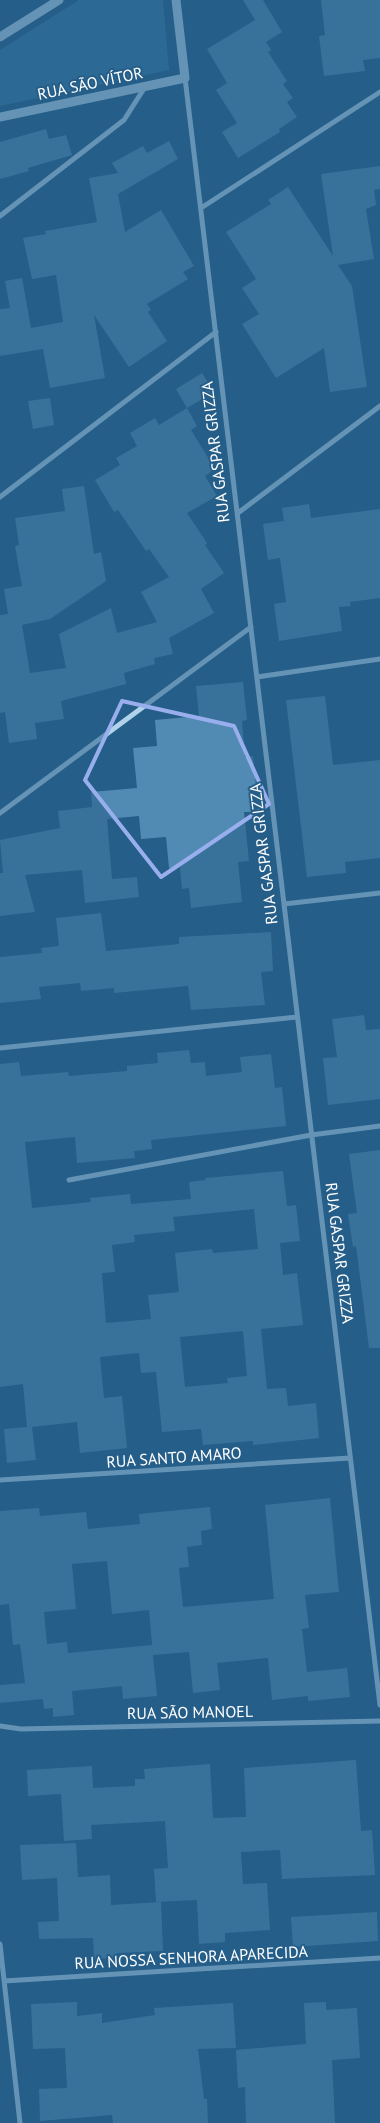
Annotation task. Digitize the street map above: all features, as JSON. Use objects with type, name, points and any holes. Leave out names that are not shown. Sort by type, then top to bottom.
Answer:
[{"type":"street","points":[[0,37],[51,3],[60,0]]},
{"type":"street","name":"RUA GASPAR GRIZZA","points":[[176,0],[380,1705]]},
{"type":"street","name":"RUA SÃO VÍTOR","points":[[0,117],[185,78]]},
{"type":"street","points":[[0,216],[124,120],[145,87]]},
{"type":"street","points":[[201,208],[380,92]]},
{"type":"street","points":[[0,497],[216,332]]},
{"type":"street","points":[[238,513],[380,406]]},
{"type":"street","points":[[0,813],[251,627]]},
{"type":"street","points":[[257,676],[380,660]]},
{"type":"street","points":[[284,904],[380,893]]},
{"type":"street","points":[[0,1048],[297,1017]]},
{"type":"street","points":[[69,1180],[311,1135],[380,1126]]},
{"type":"street","name":"RUA SANTO AMARO","points":[[0,1480],[350,1458]]},
{"type":"street","name":"RUA SÃO MANOEL","points":[[0,1726],[21,1729],[380,1721]]},
{"type":"street","points":[[0,1944],[20,2123]]},
{"type":"street","name":"RUA NOSSA SENHORA APARECIDA","points":[[4,1981],[380,1958]]},
{"type":"highlighted area","points":[[122,701],[234,726],[269,804],[161,877],[85,780]]},
{"type":"shaded area","points":[[79,0],[163,0],[169,70],[0,106],[0,50]]},
{"type":"building","points":[[243,0],[263,0],[282,32],[266,42],[271,50],[268,52],[287,81],[283,84],[293,98],[287,102],[297,117],[279,129],[280,132],[238,158],[222,132],[237,123],[216,90],[227,83],[207,49],[255,20]]},
{"type":"building","points":[[321,0],[380,0],[380,58],[363,60],[365,71],[324,76],[319,36],[325,35]]},
{"type":"building","points":[[46,129],[49,139],[66,135],[72,155],[28,168],[29,171],[0,179],[0,142]]},
{"type":"building","points":[[169,141],[178,159],[118,194],[125,232],[161,210],[194,266],[183,272],[188,279],[147,304],[151,310],[148,312],[167,341],[129,367],[94,315],[105,378],[50,388],[43,349],[0,356],[0,309],[10,308],[5,281],[22,278],[31,328],[63,322],[56,275],[32,279],[23,238],[46,234],[45,231],[97,222],[89,178],[118,173],[112,163],[143,146],[147,153]]},
{"type":"building","points":[[380,166],[380,189],[374,190],[376,205],[366,209],[374,259],[338,265],[352,286],[367,387],[330,392],[324,348],[276,378],[242,324],[259,314],[242,288],[256,279],[226,232],[271,204],[268,200],[288,187],[333,256],[321,174]]},
{"type":"building","points":[[202,373],[214,392],[187,408],[176,389]]},
{"type":"building","points":[[50,398],[54,425],[33,429],[28,401]]},
{"type":"building","points":[[187,408],[197,426],[191,430],[215,469],[205,476],[217,496],[187,513],[224,573],[201,589],[214,613],[169,638],[173,654],[154,658],[155,664],[124,673],[126,684],[61,701],[64,719],[35,723],[37,739],[9,743],[5,712],[0,713],[0,615],[8,614],[4,589],[22,586],[15,546],[19,545],[15,518],[65,511],[62,489],[84,486],[94,554],[101,552],[106,581],[50,619],[22,625],[30,673],[66,668],[59,634],[111,608],[117,633],[157,622],[141,592],[169,577],[149,549],[146,551],[118,510],[114,512],[95,480],[120,465],[116,458],[137,446],[130,433],[155,418],[159,425]]},
{"type":"building","points":[[309,504],[311,518],[380,509],[380,598],[350,602],[351,606],[339,607],[342,631],[279,641],[274,604],[286,602],[280,558],[268,560],[263,524],[284,521],[282,508]]},
{"type":"building","points":[[243,682],[247,720],[242,721],[245,757],[253,756],[256,786],[249,786],[252,812],[244,812],[249,861],[238,862],[242,902],[191,908],[189,888],[182,889],[180,867],[169,868],[166,837],[141,839],[139,816],[107,819],[112,879],[137,877],[139,897],[85,903],[82,870],[25,875],[35,912],[0,916],[0,873],[3,873],[0,840],[60,828],[58,811],[92,807],[91,792],[137,788],[133,748],[157,746],[155,720],[199,716],[196,686]]},
{"type":"building","points":[[325,696],[333,765],[380,760],[380,858],[345,862],[346,873],[307,877],[286,700]]},
{"type":"building","points":[[101,913],[106,951],[179,944],[179,937],[271,932],[273,971],[261,972],[265,1005],[191,1010],[188,986],[114,993],[114,988],[81,991],[80,983],[39,987],[41,999],[0,1003],[0,957],[42,953],[41,948],[59,946],[56,918]]},
{"type":"building","points":[[364,1015],[366,1030],[380,1029],[380,1099],[328,1105],[323,1058],[337,1057],[332,1019]]},
{"type":"building","points":[[189,1050],[191,1063],[205,1062],[206,1076],[242,1072],[240,1057],[271,1054],[275,1088],[282,1087],[286,1126],[151,1140],[152,1149],[134,1151],[135,1158],[77,1163],[75,1137],[25,1142],[32,1208],[91,1202],[90,1198],[130,1194],[131,1204],[191,1199],[189,1182],[206,1180],[205,1178],[283,1171],[287,1206],[296,1205],[300,1241],[280,1243],[283,1275],[297,1273],[303,1325],[261,1329],[267,1389],[286,1388],[288,1406],[316,1403],[319,1438],[253,1445],[253,1441],[203,1445],[201,1429],[162,1432],[156,1372],[141,1373],[139,1353],[100,1357],[104,1398],[122,1396],[127,1448],[80,1453],[77,1422],[32,1427],[36,1460],[7,1463],[4,1429],[27,1427],[23,1384],[0,1387],[0,1064],[19,1062],[21,1076],[68,1072],[69,1076],[127,1071],[127,1066],[158,1063],[157,1053]],"holes":[[[254,1209],[258,1249],[213,1253],[212,1249],[175,1253],[179,1292],[148,1295],[151,1319],[106,1323],[102,1273],[115,1272],[112,1245],[135,1242],[134,1235],[175,1231],[173,1217]],[[243,1331],[247,1376],[227,1378],[228,1383],[185,1387],[180,1337]]]},
{"type":"building","points":[[380,1150],[380,1348],[369,1348],[356,1246],[353,1247],[348,1214],[357,1213],[349,1154]]},
{"type":"building","points":[[330,1498],[339,1592],[305,1595],[309,1628],[302,1629],[307,1672],[347,1668],[350,1697],[308,1701],[308,1696],[272,1700],[268,1658],[217,1663],[220,1690],[193,1693],[189,1652],[153,1655],[149,1610],[112,1614],[107,1561],[72,1564],[76,1609],[44,1612],[47,1644],[67,1642],[68,1653],[152,1645],[157,1696],[123,1699],[122,1686],[72,1691],[74,1715],[53,1717],[53,1708],[44,1709],[43,1699],[0,1703],[0,1685],[25,1683],[20,1644],[13,1645],[9,1604],[0,1605],[0,1511],[39,1508],[40,1516],[86,1512],[88,1529],[140,1524],[139,1514],[210,1507],[212,1529],[201,1531],[202,1545],[187,1547],[189,1567],[179,1568],[183,1607],[274,1599],[265,1505]]},
{"type":"building","points":[[356,1760],[361,1831],[372,1830],[375,1875],[282,1879],[280,1850],[241,1852],[243,1884],[267,1883],[270,1930],[225,1933],[225,1942],[199,1944],[197,1900],[156,1902],[154,1869],[168,1868],[165,1821],[91,1825],[92,1839],[64,1841],[61,1794],[28,1796],[27,1770],[92,1766],[93,1788],[135,1786],[135,1779],[145,1779],[144,1769],[210,1764],[213,1818],[246,1817],[244,1768]]},
{"type":"building","points":[[76,1843],[78,1877],[110,1875],[111,1905],[161,1902],[163,1951],[117,1953],[117,1958],[94,1959],[93,1938],[39,1939],[38,1922],[59,1921],[57,1878],[22,1880],[20,1845]]},
{"type":"building","points":[[377,1912],[378,1941],[293,1947],[291,1917]]},
{"type":"building","points":[[77,2002],[77,2016],[102,2013],[102,2023],[155,2015],[154,2008],[233,2003],[236,2048],[198,2049],[204,2099],[207,2099],[208,2123],[113,2123],[112,2115],[40,2121],[39,2089],[67,2088],[65,2048],[33,2049],[31,2004]]},
{"type":"building","points":[[326,2002],[326,2010],[357,2008],[360,2058],[332,2060],[335,2123],[246,2123],[245,2087],[238,2088],[236,2050],[306,2044],[304,2003]]}]
